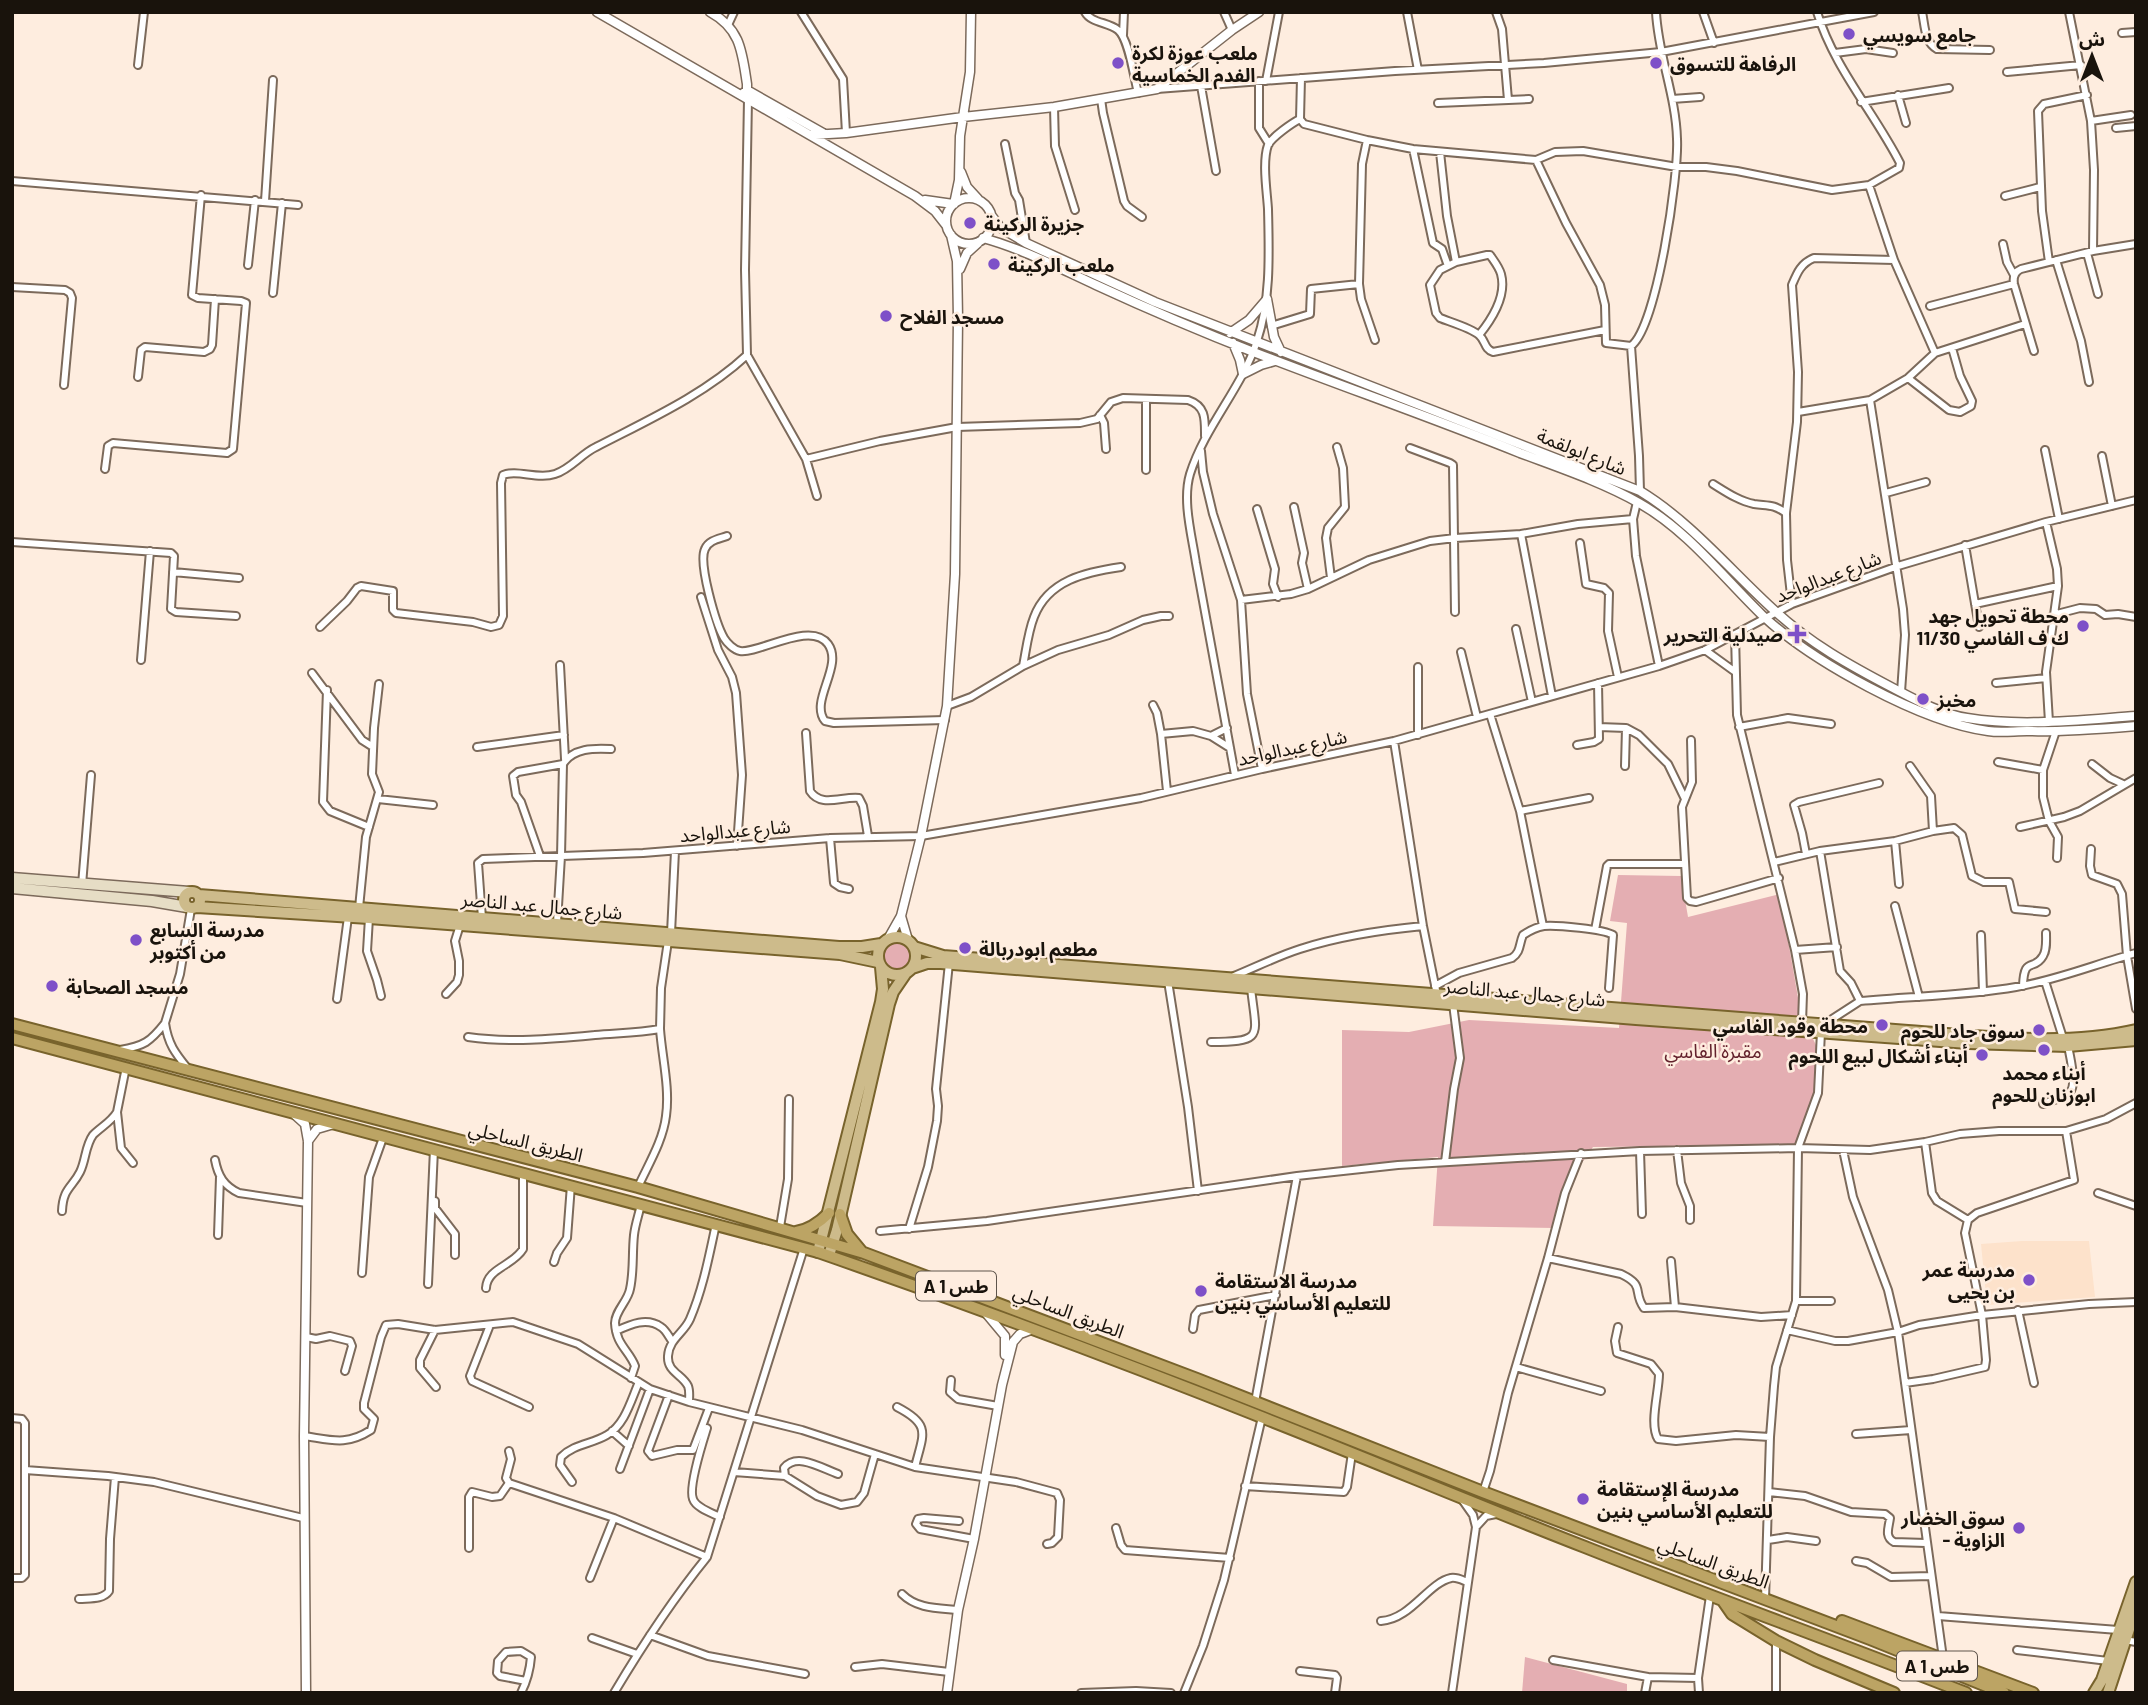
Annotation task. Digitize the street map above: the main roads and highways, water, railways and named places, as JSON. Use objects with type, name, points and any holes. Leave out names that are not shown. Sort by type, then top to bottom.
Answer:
[{"type":"highway","name":"الطريق الساحلي","points":[[12,1024],[638,1187],[864,1253],[1166,1373],[1262,1417],[1500,1514],[1966,1693]]},
{"type":"highway","name":"الطريق الساحلي","points":[[12,1038],[823,1254],[1034,1329],[1255,1402],[2004,1693]]},
{"type":"highway","points":[[796,1232],[835,1213],[854,1245],[864,1253]]},
{"type":"highway","points":[[1723,1601],[1732,1614],[1776,1641],[1894,1693]]},
{"type":"highway","points":[[1807,1615],[1850,1624],[2033,1693]]},
{"type":"main road","name":"شارع جمال عبد الناصر","points":[[12,878],[82,885],[192,902],[348,917],[839,947],[862,947],[885,942]]},
{"type":"main road","name":"شارع جمال عبد الناصر","points":[[12,887],[152,901],[359,908],[557,923],[840,954],[880,965]]},
{"type":"main road","points":[[823,1254],[835,1213],[893,992],[909,970],[916,954],[911,944],[902,937],[885,942],[878,950],[883,989],[881,1002],[835,1213]]},
{"type":"main road","name":"شارع جمال عبد الناصر","points":[[911,944],[943,956],[1229,978],[1436,990],[1802,1023],[1822,1028]]},
{"type":"main road","name":"شارع جمال عبد الناصر","points":[[909,970],[927,963],[950,963],[1453,1004],[1822,1028],[2065,1042],[2136,1040]]},
{"type":"main road","points":[[880,965],[892,975],[909,970]]},
{"type":"main road","name":"شارع جمال عبد الناصر","points":[[2065,1042],[2136,1030]]},
{"type":"main road","points":[[2094,1693],[2102,1680],[2108,1661],[2126,1637],[2136,1583]]},
{"type":"main road","points":[[2108,1693],[2136,1608]]},
{"type":"place","name":"جامع سويسي","points":[[1849,34]]},
{"type":"place","name":"ملعب عوزة لكرة الفدم الخماسية","points":[[1118,63]]},
{"type":"place","name":"الرفاهة للتسوق","points":[[1656,63]]},
{"type":"place","name":"جزيرة الركينة","points":[[970,223]]},
{"type":"place","name":"ملعب الركينة","points":[[994,264]]},
{"type":"place","name":"مسجد الفلاح","points":[[886,316]]},
{"type":"place","name":"محطة تحويل جهد 11/30 ك ف الفاسي","points":[[2083,626]]},
{"type":"place","name":"صيدلية التحرير","points":[[1797,634]]},
{"type":"place","name":"مخبز","points":[[1923,699]]},
{"type":"place","name":"مدرسة السابع من أكتوبر","points":[[136,940]]},
{"type":"place","name":"مطعم ابودربالة","points":[[965,948]]},
{"type":"place","name":"مسجد الصحابة","points":[[52,986]]},
{"type":"place","name":"محطة وقود الفاسي","points":[[1882,1025]]},
{"type":"place","name":"سوق جاد للحوم","points":[[2039,1030]]},
{"type":"place","name":"أبناء محمد ابوزنان للحوم","points":[[2044,1050]]},
{"type":"place","name":"أبناء أشكال لبيع اللحوم","points":[[1982,1055]]},
{"type":"place","name":"مدرسة عمر بن يحيى","points":[[2029,1280]]},
{"type":"place","name":"مدرسة الاستقامة للتعليم الأساسي بنين","points":[[1201,1291]]},
{"type":"place","name":"مدرسة اﻹستقامة للتعليم اﻷساسي بنين","points":[[1583,1499]]},
{"type":"place","name":"سوق الخضار - الزاوية","points":[[2019,1528]]},
{"type":"park label","name":"مقبرة الفاسي","points":[[1713,1050]]}]
